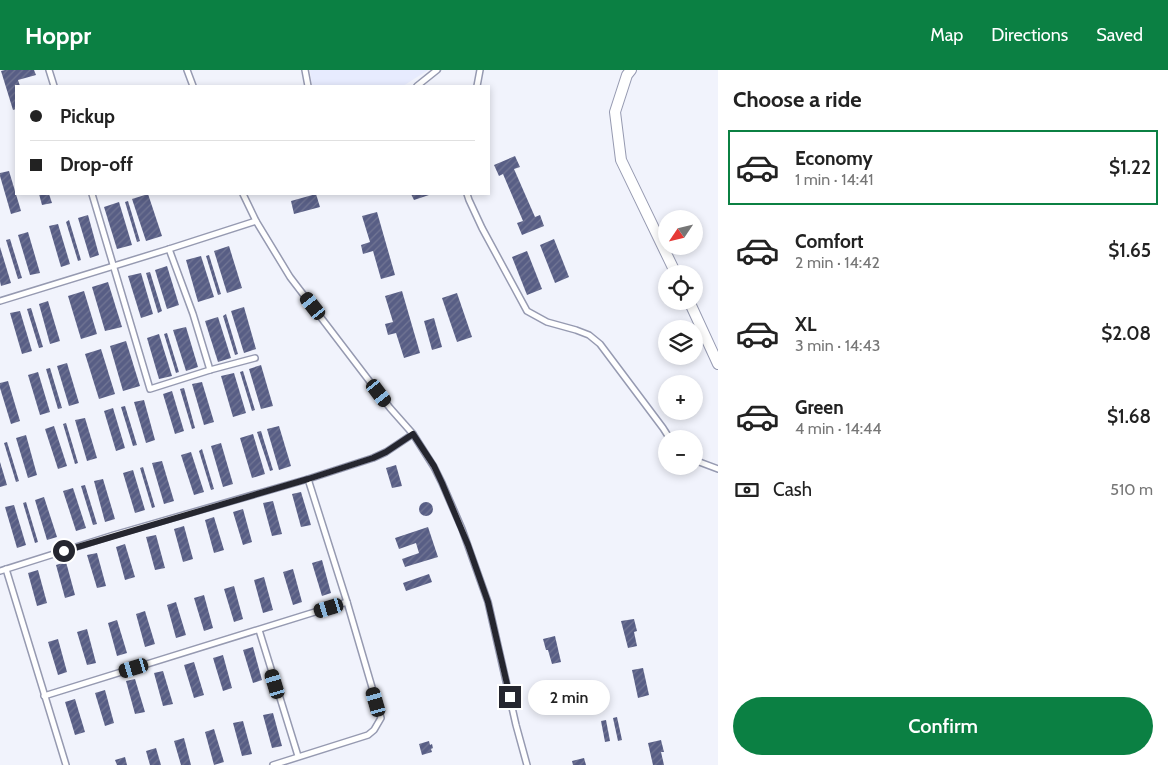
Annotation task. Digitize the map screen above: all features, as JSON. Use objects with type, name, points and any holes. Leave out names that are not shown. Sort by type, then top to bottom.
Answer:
[{"type":"street","points":[[631,70],[627,76],[615,112],[621,160],[672,265]]},
{"type":"street","points":[[693,310],[718,364]]},
{"type":"lane","points":[[49,70],[54,85]]},
{"type":"lane","points":[[187,70],[193,85]]},
{"type":"lane","points":[[305,70],[308,85]]},
{"type":"lane","points":[[418,85],[437,70]]},
{"type":"lane","points":[[477,85],[480,70]]},
{"type":"lane","points":[[92,195],[150,390],[210,370],[255,358]]},
{"type":"lane","points":[[243,195],[290,277],[390,408],[413,434],[434,466],[462,529],[488,602],[527,765]]},
{"type":"lane","points":[[467,195],[482,228],[527,311],[548,322],[589,335],[600,344],[664,430]]},
{"type":"lane","points":[[0,301],[256,221]]},
{"type":"lane","points":[[170,249],[210,370]]},
{"type":"lane","points":[[66,765],[3,570],[373,458],[386,452],[413,434]]},
{"type":"lane","points":[[703,463],[718,469]]},
{"type":"lane","points":[[273,765],[368,735],[374,730],[381,718],[308,479]]},
{"type":"lane","points":[[44,696],[347,602]]},
{"type":"lane","points":[[259,630],[298,756]]},
{"type":"shaded area","points":[[310,70],[428,70],[405,85],[312,85]]},
{"type":"building","points":[[34,70],[36,75],[18,80],[20,85],[15,85],[15,109],[13,110],[1,71]]},
{"type":"building","points":[[515,156],[520,167],[514,169],[535,217],[540,215],[544,226],[522,235],[517,223],[523,221],[503,174],[499,176],[494,165]]},
{"type":"building","points":[[9,171],[21,211],[11,214],[0,173]]},
{"type":"building","points":[[39,195],[49,195],[52,203],[42,205]]},
{"type":"building","points":[[148,195],[162,236],[146,241],[132,199]]},
{"type":"building","points":[[316,195],[320,207],[294,214],[291,201]]},
{"type":"building","points":[[412,195],[429,195],[414,200]]},
{"type":"building","points":[[128,201],[140,241],[137,242],[125,202]]},
{"type":"building","points":[[119,202],[132,245],[117,249],[104,207]]},
{"type":"building","points":[[377,212],[395,275],[381,279],[373,251],[363,254],[361,245],[370,242],[362,216]]},
{"type":"building","points":[[88,215],[99,255],[90,258],[78,218]]},
{"type":"building","points":[[69,220],[81,260],[78,261],[66,222]]},
{"type":"building","points":[[58,224],[70,264],[61,267],[49,226]]},
{"type":"building","points":[[28,232],[40,273],[30,275],[18,235]]},
{"type":"building","points":[[10,239],[22,278],[18,279],[6,240]]},
{"type":"building","points":[[554,239],[569,277],[555,283],[540,245]]},
{"type":"building","points":[[229,246],[242,288],[227,293],[214,251]]},
{"type":"building","points":[[0,247],[11,283],[1,286],[0,281]]},
{"type":"building","points":[[527,251],[542,289],[527,295],[512,257]]},
{"type":"building","points":[[209,255],[221,294],[218,295],[206,256]]},
{"type":"building","points":[[201,256],[214,297],[198,302],[186,260]]},
{"type":"building","points":[[167,266],[179,305],[167,309],[155,270]]},
{"type":"building","points":[[150,272],[162,311],[158,313],[146,273]]},
{"type":"building","points":[[141,273],[153,314],[141,318],[128,276]]},
{"type":"building","points":[[108,282],[122,327],[105,331],[92,287]]},
{"type":"building","points":[[84,291],[97,334],[81,339],[68,296]]},
{"type":"building","points":[[402,291],[420,353],[404,358],[396,333],[388,335],[385,324],[393,322],[385,296]]},
{"type":"building","points":[[457,293],[472,337],[457,342],[442,298]]},
{"type":"building","points":[[48,301],[60,341],[50,344],[39,304]]},
{"type":"building","points":[[244,307],[256,349],[244,353],[231,311]]},
{"type":"building","points":[[31,308],[43,347],[39,348],[27,309]]},
{"type":"building","points":[[20,311],[32,351],[22,354],[10,313]]},
{"type":"building","points":[[226,314],[238,354],[235,355],[223,316]]},
{"type":"building","points":[[218,317],[231,358],[218,362],[205,321]]},
{"type":"building","points":[[434,318],[442,347],[432,350],[424,321]]},
{"type":"building","points":[[186,327],[198,367],[186,371],[173,330]]},
{"type":"building","points":[[167,333],[179,372],[176,373],[164,334]]},
{"type":"building","points":[[159,334],[172,376],[159,379],[147,338]]},
{"type":"building","points":[[126,341],[140,386],[123,391],[110,346]]},
{"type":"building","points":[[101,349],[115,394],[99,399],[85,354]]},
{"type":"building","points":[[67,363],[79,403],[69,406],[57,366]]},
{"type":"building","points":[[261,365],[273,406],[261,409],[249,369]]},
{"type":"building","points":[[50,368],[62,408],[58,409],[46,369]]},
{"type":"building","points":[[243,371],[255,410],[252,411],[240,372]]},
{"type":"building","points":[[38,372],[50,412],[40,415],[28,375]]},
{"type":"building","points":[[234,373],[246,413],[233,417],[221,376]]},
{"type":"building","points":[[8,381],[20,421],[11,424],[0,388],[0,383]]},
{"type":"building","points":[[202,382],[214,422],[204,425],[192,384]]},
{"type":"building","points":[[184,388],[195,428],[192,429],[180,389]]},
{"type":"building","points":[[172,391],[184,431],[175,434],[163,394]]},
{"type":"building","points":[[144,400],[155,440],[146,443],[134,402]]},
{"type":"building","points":[[125,406],[137,445],[133,446],[121,407]]},
{"type":"building","points":[[113,408],[125,448],[116,451],[104,411]]},
{"type":"building","points":[[85,418],[97,458],[87,461],[75,420]]},
{"type":"building","points":[[66,423],[78,463],[75,464],[63,424]]},
{"type":"building","points":[[54,426],[67,466],[58,469],[45,429]]},
{"type":"building","points":[[279,426],[291,466],[279,470],[267,429]]},
{"type":"building","points":[[261,431],[273,470],[270,471],[257,432]]},
{"type":"building","points":[[253,434],[265,474],[252,478],[240,438]]},
{"type":"building","points":[[26,435],[37,475],[28,478],[16,438]]},
{"type":"building","points":[[7,442],[19,481],[16,482],[4,443]]},
{"type":"building","points":[[221,443],[233,484],[223,487],[211,446]]},
{"type":"building","points":[[202,449],[214,489],[211,490],[199,451]]},
{"type":"building","points":[[191,452],[204,492],[194,495],[181,455]]},
{"type":"building","points":[[162,461],[174,501],[164,504],[152,463]]},
{"type":"building","points":[[0,462],[7,485],[0,487]]},
{"type":"building","points":[[396,465],[402,486],[392,488],[386,468]]},
{"type":"building","points":[[143,467],[155,507],[152,508],[140,468]]},
{"type":"building","points":[[133,470],[145,510],[135,513],[123,473]]},
{"type":"building","points":[[103,479],[115,519],[105,522],[94,481]]},
{"type":"building","points":[[85,485],[97,524],[93,525],[81,486]]},
{"type":"building","points":[[73,488],[86,528],[76,531],[63,491]]},
{"type":"building","points":[[301,492],[311,525],[301,527],[292,494]]},
{"type":"building","points":[[44,497],[57,537],[47,540],[35,500]]},
{"type":"building","points":[[273,501],[282,534],[272,536],[263,503]]},
{"type":"building","points":[[26,502],[38,542],[35,543],[23,503]]},
{"type":"building","points":[[423,502],[429,502],[433,509],[429,516],[423,516],[419,512],[419,506]]},
{"type":"building","points":[[14,505],[26,545],[17,548],[5,507]]},
{"type":"building","points":[[243,509],[252,542],[243,545],[233,512]]},
{"type":"building","points":[[214,517],[224,550],[214,553],[205,520]]},
{"type":"building","points":[[184,526],[193,559],[183,562],[174,529]]},
{"type":"building","points":[[428,527],[438,557],[405,567],[402,559],[419,553],[416,543],[399,549],[395,538]]},
{"type":"building","points":[[156,535],[165,568],[155,570],[146,537]]},
{"type":"building","points":[[125,544],[135,577],[125,580],[116,547]]},
{"type":"building","points":[[97,553],[106,586],[97,588],[87,555]]},
{"type":"building","points":[[322,560],[331,593],[322,596],[312,563]]},
{"type":"building","points":[[66,562],[75,595],[65,598],[56,565]]},
{"type":"building","points":[[293,569],[302,602],[293,605],[283,572]]},
{"type":"building","points":[[38,570],[47,603],[37,606],[28,573]]},
{"type":"building","points":[[429,574],[432,582],[406,591],[403,583]]},
{"type":"building","points":[[264,577],[273,610],[263,613],[254,580]]},
{"type":"building","points":[[234,586],[243,619],[234,622],[224,589]]},
{"type":"building","points":[[204,595],[213,628],[204,631],[194,598]]},
{"type":"building","points":[[176,602],[186,635],[176,638],[167,605]]},
{"type":"building","points":[[145,611],[155,644],[145,647],[136,614]]},
{"type":"building","points":[[634,619],[637,631],[634,632],[637,646],[628,648],[621,621]]},
{"type":"building","points":[[117,620],[127,653],[117,656],[108,623]]},
{"type":"building","points":[[87,629],[96,663],[87,665],[77,632]]},
{"type":"building","points":[[555,636],[561,662],[552,664],[543,639]]},
{"type":"building","points":[[58,639],[67,672],[58,675],[48,642]]},
{"type":"building","points":[[253,647],[262,680],[253,683],[243,650]]},
{"type":"building","points":[[223,655],[232,688],[223,691],[213,658]]},
{"type":"building","points":[[194,662],[204,695],[194,698],[184,665]]},
{"type":"building","points":[[643,668],[649,695],[638,698],[632,670]]},
{"type":"building","points":[[163,671],[173,704],[163,706],[154,673]]},
{"type":"building","points":[[135,679],[145,712],[135,714],[126,681]]},
{"type":"building","points":[[567,687],[573,712],[561,715],[559,704],[561,704],[557,689]]},
{"type":"building","points":[[105,690],[114,723],[105,726],[95,693]]},
{"type":"building","points":[[75,699],[85,732],[75,735],[65,702]]},
{"type":"building","points":[[273,713],[282,746],[272,748],[263,715]]},
{"type":"building","points":[[617,717],[622,740],[618,741],[613,718]]},
{"type":"building","points":[[606,720],[610,741],[605,742],[601,721]]},
{"type":"building","points":[[243,721],[252,754],[242,756],[233,723]]},
{"type":"building","points":[[214,729],[224,762],[214,765],[205,732]]},
{"type":"building","points":[[184,738],[191,765],[181,765],[174,741]]},
{"type":"building","points":[[661,740],[664,752],[661,752],[664,765],[653,765],[648,743]]},
{"type":"building","points":[[429,741],[430,745],[432,744],[432,752],[422,755],[419,744]]},
{"type":"building","points":[[156,748],[161,765],[150,765],[146,751]]},
{"type":"building","points":[[125,757],[127,765],[117,765],[115,760]]},
{"type":"building","points":[[584,758],[586,765],[573,765],[572,761]]},
{"type":"route","points":[[64,551],[373,458],[386,452],[413,434],[434,466],[442,483],[480,577],[488,602],[510,697]]}]
